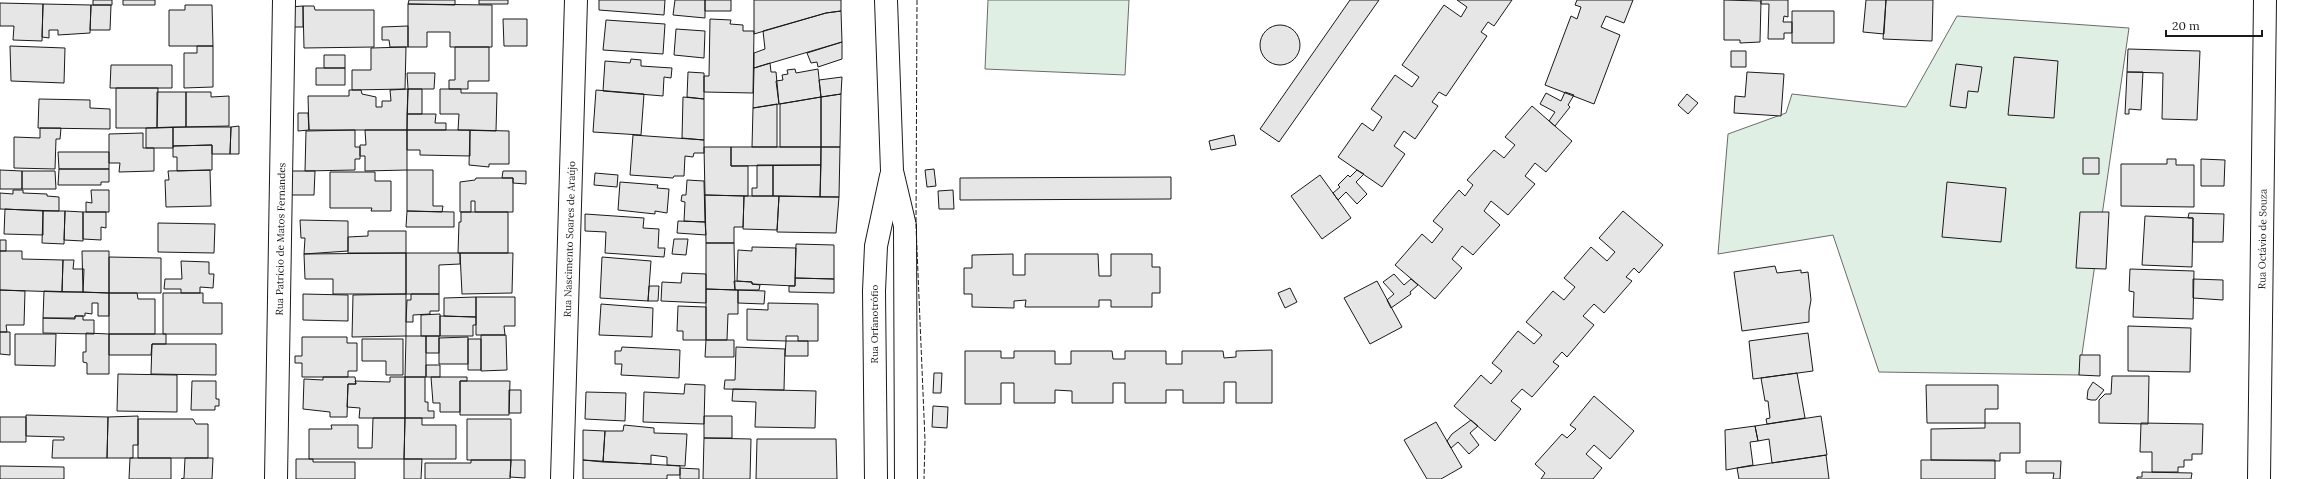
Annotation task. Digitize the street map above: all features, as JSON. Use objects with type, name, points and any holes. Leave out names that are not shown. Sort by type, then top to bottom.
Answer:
[{"type":"street","name":"Rua Patrício de Matos Fernandes","points":[[276,479],[284,0]]},
{"type":"street","name":"Rua Nascimento Soares de Araújo","points":[[562,479],[576,0]]},
{"type":"street","name":"Rua Orfanotrófio","points":[[886,0],[892,171],[905,226],[906,479]]},
{"type":"street","name":"Rua Octávio de Souza","points":[[2259,479],[2265,0]]},
{"type":"street","name":"Rua Orfanotrófio","points":[[876,479],[874,291],[876,246],[892,171]]},
{"type":"green space","points":[[988,0],[1129,0],[1125,75],[985,69]]},
{"type":"green space","points":[[1957,16],[2129,28],[2079,375],[1879,372],[1833,235],[1718,254],[1728,134],[1786,113],[1792,94],[1906,107]]},
{"type":"building","points":[[93,0],[112,0],[112,5],[93,5]]},
{"type":"building","points":[[123,0],[155,0],[155,5],[123,5]]},
{"type":"building","points":[[409,0],[455,0],[455,5],[408,4]]},
{"type":"building","points":[[479,0],[508,0],[508,4],[479,4]]},
{"type":"building","points":[[599,0],[665,0],[664,15],[599,10]]},
{"type":"building","points":[[675,0],[705,0],[705,18],[673,15]]},
{"type":"building","points":[[705,0],[731,0],[731,11],[705,11]]},
{"type":"building","points":[[754,0],[841,0],[841,11],[826,13],[754,34]]},
{"type":"building","points":[[1350,0],[1379,0],[1279,142],[1260,129]]},
{"type":"building","points":[[1457,0],[1512,0],[1494,26],[1488,22],[1481,32],[1487,36],[1446,96],[1439,92],[1432,102],[1438,106],[1415,139],[1404,131],[1394,146],[1405,154],[1382,187],[1338,157],[1362,123],[1373,131],[1382,117],[1371,109],[1395,75],[1412,87],[1419,77],[1402,65],[1444,5],[1461,17],[1467,7]]},
{"type":"building","points":[[1577,0],[1633,0],[1624,23],[1606,16],[1601,27],[1620,35],[1594,104],[1545,85],[1571,16],[1577,19],[1581,7],[1575,5]]},
{"type":"building","points":[[1724,0],[1761,1],[1760,42],[1740,43],[1740,40],[1724,40]]},
{"type":"building","points":[[1761,0],[1788,0],[1788,17],[1784,16],[1783,22],[1792,22],[1792,33],[1784,33],[1784,39],[1768,39],[1769,4],[1761,4]]},
{"type":"building","points":[[1866,0],[1886,0],[1884,34],[1863,32]]},
{"type":"building","points":[[1886,0],[1933,0],[1932,41],[1883,39]]},
{"type":"building","points":[[0,3],[43,4],[42,41],[13,40],[14,26],[0,26]]},
{"type":"building","points":[[43,4],[91,5],[90,33],[58,35],[58,30],[49,30],[49,38],[42,37]]},
{"type":"building","points":[[408,4],[492,5],[492,47],[450,47],[450,32],[427,32],[427,47],[408,47]]},
{"type":"building","points":[[91,5],[111,5],[110,30],[90,30]]},
{"type":"building","points":[[185,5],[212,5],[213,46],[169,46],[169,10],[185,10]]},
{"type":"building","points":[[303,6],[303,27],[289,27],[289,7]]},
{"type":"building","points":[[303,6],[314,6],[315,10],[374,10],[374,47],[304,48]]},
{"type":"building","points":[[841,11],[842,42],[754,68],[754,53],[765,49],[763,31],[826,13]]},
{"type":"building","points":[[1792,11],[1834,11],[1834,43],[1792,43]]},
{"type":"building","points":[[503,19],[527,19],[527,46],[504,46]]},
{"type":"building","points":[[710,19],[731,20],[730,24],[743,25],[743,31],[754,31],[753,93],[704,92],[704,76],[709,76]]},
{"type":"building","points":[[606,20],[665,24],[663,54],[603,50]]},
{"type":"building","points":[[1276,25],[1284,25],[1291,28],[1297,34],[1300,45],[1297,56],[1291,62],[1284,65],[1276,65],[1269,62],[1263,56],[1260,49],[1260,41],[1263,34],[1269,28]]},
{"type":"building","points":[[408,26],[408,47],[390,47],[389,40],[382,40],[382,27]]},
{"type":"building","points":[[676,29],[705,31],[704,58],[674,55]]},
{"type":"building","points":[[842,42],[842,59],[818,67],[817,62],[811,63],[807,53]]},
{"type":"building","points":[[10,46],[65,48],[64,83],[11,81]]},
{"type":"building","points":[[197,46],[213,46],[213,87],[184,88],[184,53],[197,53]]},
{"type":"building","points":[[406,47],[405,89],[352,90],[352,70],[371,70],[371,48]]},
{"type":"building","points":[[455,47],[489,47],[489,81],[468,81],[468,89],[449,89],[449,80],[455,80]]},
{"type":"building","points":[[2128,49],[2200,51],[2197,120],[2162,119],[2163,73],[2127,72]]},
{"type":"building","points":[[1731,51],[1746,51],[1746,67],[1731,67]]},
{"type":"building","points":[[324,55],[345,55],[345,68],[324,68]]},
{"type":"building","points":[[2014,57],[2058,61],[2054,118],[2008,115]]},
{"type":"building","points":[[631,59],[641,60],[641,66],[672,68],[671,78],[664,77],[663,96],[603,91],[605,61],[630,63]]},
{"type":"building","points":[[770,63],[771,72],[776,72],[779,104],[753,108],[754,68]]},
{"type":"building","points":[[1956,64],[1982,67],[1978,92],[1968,91],[1966,108],[1950,106]]},
{"type":"building","points":[[111,65],[172,65],[172,88],[110,88]]},
{"type":"building","points":[[316,68],[345,68],[345,85],[316,85]]},
{"type":"building","points":[[795,69],[796,73],[818,69],[821,97],[779,104],[776,81],[783,80],[782,75],[788,74],[787,70]]},
{"type":"building","points":[[688,72],[704,73],[704,99],[687,97]]},
{"type":"building","points":[[1747,72],[1784,74],[1781,116],[1734,113],[1735,96],[1745,97]]},
{"type":"building","points":[[2127,72],[2143,72],[2141,110],[2129,109],[2129,114],[2125,114]]},
{"type":"building","points":[[407,73],[435,73],[434,89],[408,89]]},
{"type":"building","points":[[842,77],[841,94],[821,97],[819,80]]},
{"type":"building","points":[[116,88],[158,88],[157,128],[116,128]]},
{"type":"building","points":[[408,89],[407,130],[309,130],[308,96],[349,96],[349,90],[361,90],[362,94],[376,97],[376,107],[382,107],[382,101],[391,101],[390,90]]},
{"type":"building","points":[[408,89],[422,89],[422,114],[407,114]]},
{"type":"building","points":[[440,89],[461,89],[461,93],[497,93],[496,131],[458,130],[459,114],[440,114]]},
{"type":"building","points":[[596,90],[644,94],[641,135],[593,132]]},
{"type":"building","points":[[157,92],[186,92],[186,127],[157,128]]},
{"type":"building","points":[[186,92],[211,92],[211,97],[229,96],[229,126],[186,127]]},
{"type":"building","points":[[1565,92],[1574,95],[1568,105],[1570,107],[1555,126],[1549,121],[1555,112],[1540,104],[1546,93],[1561,101]]},
{"type":"building","points":[[841,94],[840,147],[821,147],[821,97]]},
{"type":"building","points":[[1687,94],[1698,103],[1688,114],[1678,105]]},
{"type":"building","points":[[683,97],[704,99],[704,140],[682,138]]},
{"type":"building","points":[[821,97],[821,147],[780,147],[780,104]]},
{"type":"building","points":[[39,99],[90,100],[90,108],[110,109],[110,129],[38,128]]},
{"type":"building","points":[[777,104],[777,147],[752,147],[753,108]]},
{"type":"building","points":[[1532,106],[1572,141],[1546,172],[1535,163],[1525,176],[1535,184],[1508,215],[1491,201],[1484,211],[1500,225],[1473,255],[1462,246],[1452,259],[1462,268],[1435,299],[1395,265],[1422,234],[1432,243],[1443,229],[1433,221],[1459,190],[1465,196],[1473,185],[1467,180],[1494,150],[1504,158],[1515,145],[1505,137]]},
{"type":"building","points":[[298,113],[308,113],[309,130],[298,131]]},
{"type":"building","points":[[407,114],[436,114],[435,123],[446,123],[446,130],[407,130]]},
{"type":"building","points":[[239,126],[239,154],[230,154],[231,127]]},
{"type":"building","points":[[173,127],[173,148],[146,148],[146,128]]},
{"type":"building","points":[[173,127],[231,127],[230,154],[212,154],[212,145],[173,146]]},
{"type":"building","points":[[40,128],[61,128],[60,139],[56,139],[55,169],[14,168],[14,137],[40,138]]},
{"type":"building","points":[[355,130],[355,147],[360,147],[360,159],[355,159],[355,170],[305,171],[306,131]]},
{"type":"building","points":[[365,130],[407,130],[407,170],[365,171],[365,156],[360,156],[360,145],[366,145]]},
{"type":"building","points":[[407,130],[470,130],[470,156],[420,155],[420,150],[407,150]]},
{"type":"building","points":[[470,130],[509,131],[509,164],[489,164],[489,167],[469,165]]},
{"type":"building","points":[[143,133],[143,148],[154,148],[154,171],[119,172],[120,163],[109,163],[109,134]]},
{"type":"building","points":[[633,135],[704,140],[704,153],[694,153],[693,157],[685,156],[684,176],[674,176],[673,178],[630,175]]},
{"type":"building","points":[[1234,135],[1236,145],[1211,150],[1209,141]]},
{"type":"building","points":[[212,145],[212,170],[177,171],[177,157],[173,157],[173,146]]},
{"type":"building","points":[[704,147],[731,147],[731,166],[748,166],[748,196],[705,195]]},
{"type":"building","points":[[731,147],[821,147],[821,165],[731,166]]},
{"type":"building","points":[[821,147],[840,147],[839,197],[820,197]]},
{"type":"building","points":[[58,152],[109,152],[109,169],[59,169]]},
{"type":"building","points":[[2083,158],[2099,158],[2099,174],[2083,174]]},
{"type":"building","points":[[2167,159],[2176,159],[2176,165],[2194,165],[2194,207],[2121,206],[2121,164],[2167,164]]},
{"type":"building","points":[[2201,159],[2225,160],[2224,186],[2201,186]]},
{"type":"building","points":[[757,165],[773,165],[773,196],[752,196],[752,188],[757,188]]},
{"type":"building","points":[[773,165],[821,165],[820,197],[773,196]]},
{"type":"building","points":[[59,169],[109,169],[109,182],[101,182],[101,185],[58,185]]},
{"type":"building","points":[[934,169],[936,186],[927,187],[925,170]]},
{"type":"building","points":[[0,170],[22,171],[22,189],[0,189]]},
{"type":"building","points":[[210,170],[211,206],[166,207],[165,180],[169,180],[168,171]]},
{"type":"building","points":[[407,170],[433,170],[433,206],[443,206],[442,212],[407,211]]},
{"type":"building","points":[[1357,170],[1364,174],[1356,182],[1367,194],[1357,204],[1346,192],[1338,200],[1333,193],[1340,187],[1338,185],[1348,175],[1350,177]]},
{"type":"building","points":[[22,171],[55,171],[56,189],[22,189]]},
{"type":"building","points":[[287,171],[315,171],[314,195],[287,195]]},
{"type":"building","points":[[503,171],[526,171],[526,184],[513,183],[513,178],[502,178]]},
{"type":"building","points":[[330,172],[375,172],[375,181],[391,181],[391,211],[371,211],[372,208],[330,208]]},
{"type":"building","points":[[595,173],[618,175],[617,187],[594,185]]},
{"type":"building","points":[[1320,175],[1351,218],[1322,239],[1291,196]]},
{"type":"building","points":[[1171,177],[1171,199],[960,200],[960,178]]},
{"type":"building","points":[[476,178],[513,178],[513,212],[475,212],[475,201],[471,201],[471,212],[460,212],[460,182],[475,180]]},
{"type":"building","points":[[687,180],[704,181],[705,222],[684,221],[685,202],[681,201],[682,195],[686,195]]},
{"type":"building","points":[[620,182],[658,185],[657,188],[669,189],[667,213],[655,211],[655,214],[618,210]]},
{"type":"building","points":[[1947,182],[2006,188],[2001,242],[1942,237]]},
{"type":"building","points":[[13,190],[23,190],[23,193],[47,194],[47,196],[59,197],[59,211],[0,209],[0,193],[13,194]]},
{"type":"building","points":[[91,190],[109,190],[109,212],[86,212],[86,202],[92,203]]},
{"type":"building","points":[[953,190],[954,209],[939,209],[938,191]]},
{"type":"building","points":[[705,195],[744,196],[743,227],[734,227],[734,243],[706,243]]},
{"type":"building","points":[[744,196],[779,196],[777,230],[743,229]]},
{"type":"building","points":[[779,196],[839,197],[836,233],[777,232]]},
{"type":"building","points":[[5,209],[43,211],[43,235],[4,234]]},
{"type":"building","points":[[43,211],[65,211],[64,244],[42,243]]},
{"type":"building","points":[[65,211],[83,212],[83,241],[64,240]]},
{"type":"building","points":[[407,211],[454,212],[454,227],[406,227]]},
{"type":"building","points":[[1623,211],[1663,245],[1639,273],[1634,268],[1626,277],[1632,281],[1604,313],[1594,304],[1583,316],[1594,325],[1567,357],[1562,352],[1553,362],[1559,366],[1532,397],[1522,389],[1511,401],[1521,409],[1495,441],[1454,406],[1481,375],[1491,384],[1502,371],[1492,363],[1518,331],[1534,344],[1542,335],[1526,322],[1553,291],[1564,300],[1575,287],[1564,278],[1591,247],[1607,261],[1615,252],[1599,238]]},
{"type":"building","points":[[83,212],[106,212],[106,228],[101,227],[101,240],[83,239]]},
{"type":"building","points":[[461,212],[508,212],[508,253],[458,253],[459,222],[461,222]]},
{"type":"building","points":[[2080,212],[2109,212],[2106,269],[2076,268]]},
{"type":"building","points":[[2189,213],[2224,214],[2223,242],[2193,242],[2193,218],[2188,218]]},
{"type":"building","points":[[585,214],[644,218],[643,228],[659,229],[658,248],[665,248],[664,257],[605,253],[606,232],[585,231]]},
{"type":"building","points":[[2145,216],[2193,218],[2192,267],[2142,265]]},
{"type":"building","points":[[300,220],[348,221],[348,251],[304,254],[305,238],[301,238]]},
{"type":"building","points":[[678,221],[705,222],[706,235],[677,233]]},
{"type":"building","points":[[158,223],[215,224],[214,253],[158,252]]},
{"type":"building","points":[[368,231],[406,231],[406,253],[348,253],[348,237],[368,236]]},
{"type":"building","points":[[674,239],[688,239],[686,255],[672,254]]},
{"type":"building","points":[[0,240],[6,240],[6,251],[0,251]]},
{"type":"building","points":[[706,243],[734,243],[735,290],[706,289]]},
{"type":"building","points":[[796,244],[834,245],[834,279],[795,278]]},
{"type":"building","points":[[752,247],[796,248],[795,286],[752,284],[752,282],[737,281],[738,250],[752,251]]},
{"type":"building","points":[[0,251],[22,251],[22,259],[63,260],[62,292],[0,290]]},
{"type":"building","points":[[82,251],[109,251],[109,293],[83,292]]},
{"type":"building","points":[[406,253],[406,294],[333,294],[333,279],[305,279],[304,254]]},
{"type":"building","points":[[406,253],[460,253],[460,264],[439,265],[439,294],[406,294]]},
{"type":"building","points":[[460,253],[513,253],[512,293],[462,294]]},
{"type":"building","points":[[1013,254],[1013,275],[1025,275],[1025,254],[1098,254],[1099,276],[1111,276],[1111,254],[1152,254],[1152,267],[1160,267],[1160,293],[1152,293],[1152,307],[1111,307],[1111,300],[1099,300],[1099,307],[1025,307],[1026,300],[1014,301],[1014,308],[972,307],[972,294],[964,294],[964,268],[972,268],[972,255]]},
{"type":"building","points":[[109,257],[161,258],[161,293],[109,293]]},
{"type":"building","points":[[602,257],[651,261],[648,301],[600,298]]},
{"type":"building","points":[[63,260],[74,260],[73,269],[84,269],[83,292],[62,292]]},
{"type":"building","points":[[181,261],[209,262],[209,274],[214,274],[213,288],[200,287],[200,293],[181,293],[181,289],[164,289],[165,279],[182,279]]},
{"type":"building","points":[[1775,266],[1777,273],[1801,270],[1801,273],[1808,272],[1811,300],[1809,322],[1742,331],[1734,272]]},
{"type":"building","points":[[2130,269],[2194,271],[2193,319],[2133,317],[2134,292],[2129,291]]},
{"type":"building","points":[[682,273],[706,274],[706,303],[661,301],[662,282],[681,283]]},
{"type":"building","points":[[1394,274],[1404,285],[1411,279],[1418,285],[1410,292],[1411,294],[1391,308],[1387,300],[1394,294],[1383,282]]},
{"type":"building","points":[[795,278],[834,279],[834,293],[789,292],[789,286],[795,286]]},
{"type":"building","points":[[2193,279],[2223,280],[2223,300],[2193,298]]},
{"type":"building","points":[[734,281],[752,282],[752,284],[760,285],[759,290],[735,290]]},
{"type":"building","points":[[1377,281],[1402,327],[1370,344],[1344,298]]},
{"type":"building","points":[[649,286],[659,286],[658,301],[648,301]]},
{"type":"building","points":[[1290,288],[1297,302],[1285,308],[1278,293]]},
{"type":"building","points":[[706,289],[738,290],[738,314],[728,314],[727,340],[706,340]]},
{"type":"building","points":[[0,290],[25,291],[24,325],[6,325],[7,332],[0,332]]},
{"type":"building","points":[[738,290],[765,291],[764,304],[738,303]]},
{"type":"building","points":[[44,291],[109,293],[109,316],[98,316],[98,303],[92,303],[92,314],[85,313],[85,316],[75,316],[75,318],[43,318]]},
{"type":"building","points":[[109,293],[137,293],[138,299],[155,299],[155,334],[109,334]]},
{"type":"building","points":[[163,293],[203,293],[203,303],[222,303],[222,334],[163,334]]},
{"type":"building","points":[[303,294],[348,295],[348,321],[303,320]]},
{"type":"building","points":[[406,294],[406,336],[352,337],[353,295]]},
{"type":"building","points":[[411,294],[439,294],[439,311],[430,311],[430,314],[413,315],[413,322],[406,322],[407,300],[411,300]]},
{"type":"building","points":[[476,297],[476,317],[444,316],[444,298]]},
{"type":"building","points":[[476,297],[515,297],[515,326],[504,326],[505,335],[476,335]]},
{"type":"building","points":[[768,303],[818,304],[818,341],[798,341],[798,336],[786,336],[786,341],[747,340],[747,309],[768,310]]},
{"type":"building","points":[[601,304],[653,308],[652,337],[599,335]]},
{"type":"building","points":[[678,306],[706,307],[706,340],[683,340],[683,331],[677,331]]},
{"type":"building","points":[[440,314],[440,336],[421,336],[421,315]]},
{"type":"building","points":[[75,316],[83,316],[83,320],[94,320],[94,334],[43,333],[43,318],[75,319]]},
{"type":"building","points":[[440,316],[476,317],[476,325],[473,325],[473,336],[440,336]]},
{"type":"building","points":[[2128,326],[2191,328],[2190,372],[2128,371]]},
{"type":"building","points":[[0,332],[10,332],[10,355],[0,354]]},
{"type":"building","points":[[86,333],[109,334],[109,374],[87,374],[87,363],[83,362],[83,352],[86,352]]},
{"type":"building","points":[[1808,333],[1813,371],[1753,379],[1749,341]]},
{"type":"building","points":[[15,334],[56,334],[55,366],[15,365]]},
{"type":"building","points":[[109,334],[166,334],[166,344],[152,344],[151,355],[109,355]]},
{"type":"building","points":[[481,335],[506,335],[507,370],[481,371]]},
{"type":"building","points":[[406,336],[426,336],[426,377],[405,377]]},
{"type":"building","points":[[426,336],[439,336],[439,353],[426,353]]},
{"type":"building","points":[[302,337],[347,337],[347,343],[357,343],[357,371],[348,371],[348,377],[302,377],[302,363],[295,363],[295,356],[302,356]]},
{"type":"building","points":[[468,337],[468,364],[439,364],[439,338]]},
{"type":"building","points":[[362,339],[403,339],[403,375],[386,375],[386,361],[362,361]]},
{"type":"building","points":[[468,339],[481,339],[481,370],[468,370]]},
{"type":"building","points":[[706,340],[734,340],[734,357],[705,357]]},
{"type":"building","points":[[786,341],[808,341],[808,356],[785,356]]},
{"type":"building","points":[[152,344],[216,344],[216,375],[151,374]]},
{"type":"building","points":[[622,347],[680,350],[679,378],[621,375],[622,364],[615,364],[615,351],[621,351]]},
{"type":"building","points":[[736,347],[785,349],[784,390],[724,389],[725,380],[735,380]]},
{"type":"building","points":[[1272,350],[1272,403],[1236,403],[1236,382],[1224,382],[1224,403],[1183,403],[1183,390],[1166,390],[1166,403],[1125,403],[1125,383],[1113,383],[1113,403],[1072,403],[1072,391],[1055,390],[1055,403],[1014,403],[1014,383],[1001,383],[1001,404],[965,404],[965,351],[1001,351],[1001,358],[1014,358],[1014,351],[1055,351],[1055,364],[1071,364],[1071,351],[1112,351],[1113,359],[1125,359],[1125,351],[1166,351],[1166,364],[1182,364],[1182,351],[1223,351],[1224,358],[1236,357],[1236,351]]},
{"type":"building","points":[[2080,355],[2100,355],[2100,376],[2079,375]]},
{"type":"building","points":[[426,365],[440,365],[440,377],[426,377]]},
{"type":"building","points":[[934,373],[942,373],[941,393],[933,393]]},
{"type":"building","points":[[1797,373],[1805,418],[1767,424],[1766,419],[1770,418],[1768,401],[1765,401],[1761,378]]},
{"type":"building","points":[[118,374],[177,375],[177,412],[117,411]]},
{"type":"building","points":[[2112,376],[2149,376],[2148,424],[2099,423],[2099,400],[2105,394],[2111,394]]},
{"type":"building","points":[[323,377],[355,377],[356,384],[348,384],[347,417],[330,417],[330,412],[303,409],[304,379],[323,380]]},
{"type":"building","points":[[390,377],[405,377],[405,418],[359,418],[360,408],[347,407],[348,384],[356,384],[355,381],[390,382]]},
{"type":"building","points":[[405,377],[425,377],[425,402],[428,402],[428,411],[434,411],[434,418],[405,418]]},
{"type":"building","points":[[431,377],[467,377],[467,381],[460,381],[460,412],[440,412],[440,403],[433,403]]},
{"type":"building","points":[[192,381],[216,381],[216,399],[219,399],[219,406],[215,406],[215,410],[191,410]]},
{"type":"building","points":[[460,381],[510,381],[509,415],[460,415]]},
{"type":"building","points":[[2093,382],[2104,390],[2096,400],[2087,399],[2088,390]]},
{"type":"building","points":[[685,384],[705,385],[704,424],[643,422],[644,392],[684,394]]},
{"type":"building","points":[[1926,385],[1998,385],[1998,409],[1985,409],[1985,423],[1927,423]]},
{"type":"building","points":[[733,389],[816,391],[815,428],[755,427],[756,402],[732,401]]},
{"type":"building","points":[[509,390],[521,390],[521,413],[509,413]]},
{"type":"building","points":[[586,392],[626,393],[625,421],[585,419]]},
{"type":"building","points":[[1594,396],[1634,431],[1610,459],[1594,445],[1586,454],[1602,468],[1593,479],[1541,479],[1545,473],[1535,464],[1562,434],[1567,438],[1576,429],[1570,425]]},
{"type":"building","points":[[933,406],[948,407],[947,428],[932,427]]},
{"type":"building","points":[[26,415],[108,417],[107,458],[52,458],[53,440],[64,440],[64,437],[26,436]]},
{"type":"building","points":[[138,416],[138,445],[133,445],[133,458],[107,458],[108,417]]},
{"type":"building","points":[[704,416],[732,416],[732,438],[704,438]]},
{"type":"building","points":[[1821,416],[1827,455],[1772,463],[1769,439],[1758,441],[1755,426]]},
{"type":"building","points":[[0,417],[26,417],[26,442],[0,442]]},
{"type":"building","points":[[373,418],[405,418],[404,459],[309,459],[309,429],[332,429],[331,425],[358,425],[358,448],[372,448]]},
{"type":"building","points":[[405,418],[422,418],[422,425],[456,425],[456,459],[404,459]]},
{"type":"building","points":[[138,419],[193,419],[196,424],[208,424],[208,458],[138,458]]},
{"type":"building","points":[[467,419],[511,419],[511,460],[467,460]]},
{"type":"building","points":[[1471,420],[1478,426],[1470,433],[1479,445],[1469,454],[1458,442],[1451,448],[1447,441],[1452,434]]},
{"type":"building","points":[[1436,422],[1462,467],[1441,479],[1427,479],[1404,440]]},
{"type":"building","points":[[1985,423],[2020,423],[2020,453],[2000,453],[2000,461],[1931,460],[1931,429],[1985,428]]},
{"type":"building","points":[[2141,423],[2203,424],[2202,454],[2192,454],[2192,460],[2184,460],[2184,467],[2178,467],[2178,472],[2152,472],[2152,452],[2140,452]]},
{"type":"building","points":[[624,425],[654,428],[654,433],[687,434],[685,466],[667,465],[667,457],[651,455],[651,464],[603,462],[605,431],[623,431]]},
{"type":"building","points":[[1755,426],[1758,441],[1750,442],[1753,465],[1726,470],[1725,430]]},
{"type":"building","points":[[583,430],[605,431],[603,462],[583,460]]},
{"type":"building","points":[[704,438],[751,439],[750,479],[703,479]]},
{"type":"building","points":[[757,439],[836,439],[837,479],[756,479]]},
{"type":"building","points":[[1826,455],[1829,479],[1739,479],[1737,468]]},
{"type":"building","points":[[130,458],[171,458],[171,479],[129,479]]},
{"type":"building","points":[[185,458],[213,458],[212,479],[181,479],[184,478]]},
{"type":"building","points":[[296,459],[313,459],[313,462],[355,462],[355,479],[296,479]]},
{"type":"building","points":[[404,459],[422,459],[421,479],[404,479]]},
{"type":"building","points":[[471,460],[511,460],[510,479],[425,479],[425,463],[471,463]]},
{"type":"building","points":[[511,460],[525,460],[525,478],[510,477]]},
{"type":"building","points":[[583,460],[680,466],[680,475],[667,475],[667,479],[583,479]]},
{"type":"building","points":[[1921,460],[1995,460],[1995,479],[1921,479]]},
{"type":"building","points":[[2026,461],[2061,461],[2060,479],[2053,479],[2054,473],[2026,473]]},
{"type":"building","points":[[0,466],[64,467],[64,479],[0,479]]},
{"type":"building","points":[[680,468],[699,469],[699,479],[680,479]]},
{"type":"building","points":[[2142,472],[2192,473],[2191,479],[2137,479],[2137,477],[2142,477]]},
{"type":"fence","points":[[917,0],[916,226],[925,440],[924,479]]}]
